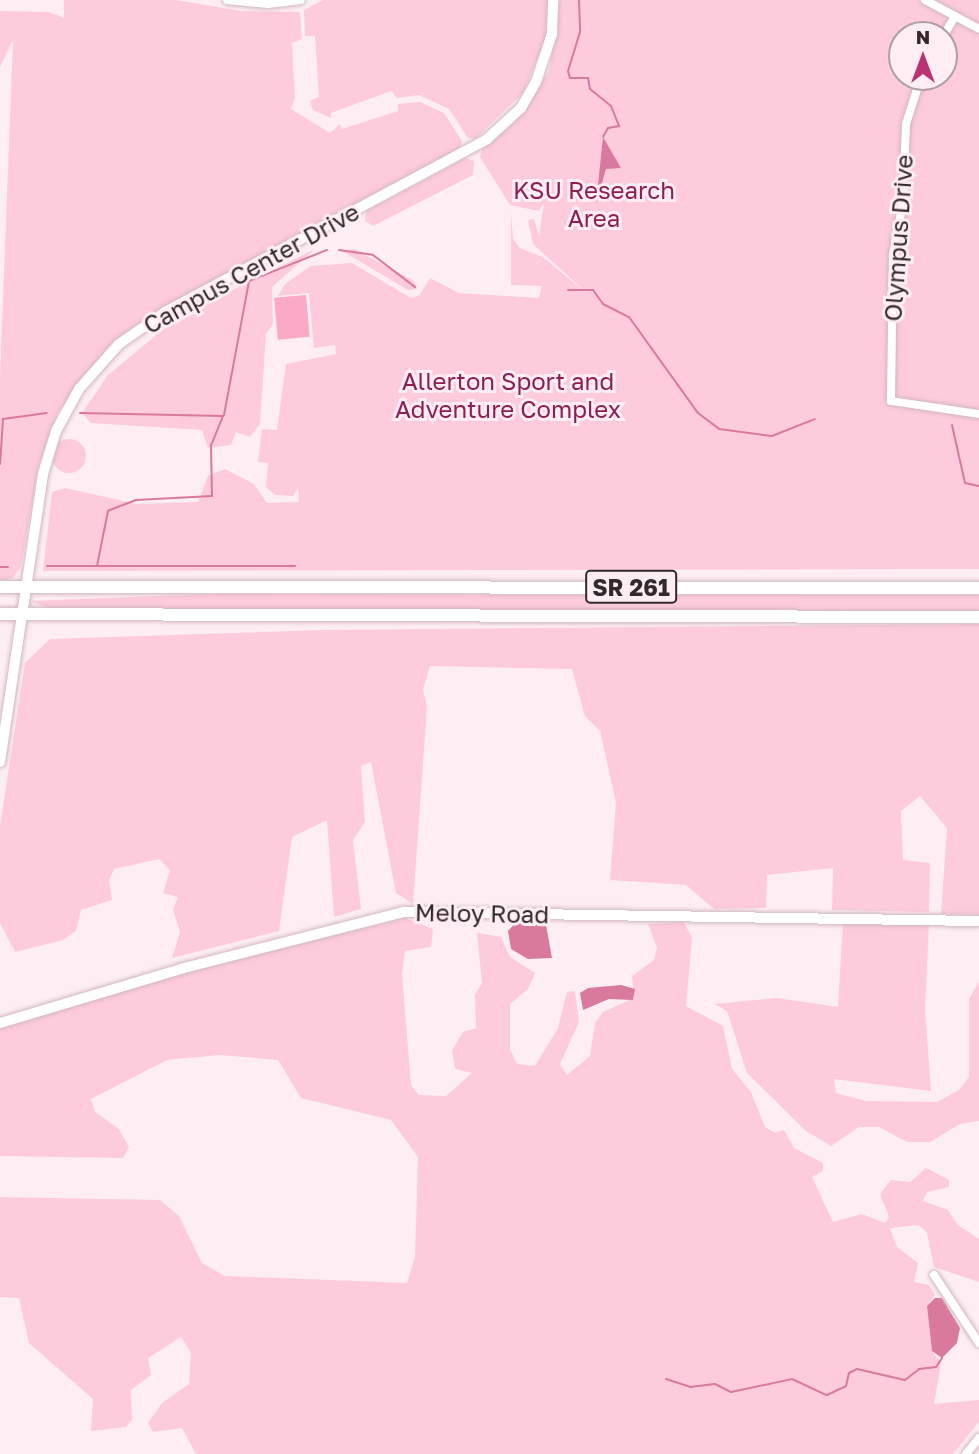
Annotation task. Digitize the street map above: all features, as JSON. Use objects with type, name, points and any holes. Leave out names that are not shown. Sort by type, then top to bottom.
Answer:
[{"type":"main road","name":"SR 261","points":[[0,587],[979,587]]},
{"type":"main road","name":"SR 261","points":[[0,614],[979,617]]},
{"type":"street","points":[[227,0],[301,0]]},
{"type":"street","name":"Campus Center Drive","points":[[0,762],[25,587],[49,451],[69,405],[94,370],[165,312],[487,139],[521,108],[536,82],[552,34],[553,0]]},
{"type":"street","points":[[925,0],[979,29]]},
{"type":"street","points":[[952,21],[955,16]]},
{"type":"street","name":"Olympus Drive","points":[[917,91],[906,124],[903,202],[892,263],[891,401],[979,414]]},
{"type":"street","name":"Meloy Road","points":[[0,1023],[188,967],[404,912],[979,921]]},
{"type":"street","points":[[934,1276],[979,1343]]},
{"type":"street","points":[[965,1454],[979,1438]]},
{"type":"green space","points":[[64,0],[176,0],[241,11],[300,12],[302,39],[292,43],[295,97],[291,109],[330,133],[340,124],[342,129],[398,111],[398,104],[420,102],[444,113],[462,141],[459,149],[156,312],[108,348],[58,412],[39,465],[21,566],[13,578],[0,581],[0,376],[13,40],[0,67],[0,11],[49,12],[64,18]]},
{"type":"green space","points":[[323,0],[548,0],[546,38],[523,93],[475,139],[468,138],[449,109],[419,95],[397,98],[391,91],[331,113],[331,118],[313,110],[310,101],[319,97],[315,36],[305,36],[304,10]]},
{"type":"green space","points":[[560,0],[979,0],[979,569],[43,571],[52,492],[65,488],[137,504],[198,502],[208,476],[225,469],[254,484],[267,503],[299,502],[298,488],[293,496],[275,495],[266,487],[268,463],[258,462],[262,429],[277,430],[286,364],[336,354],[335,345],[314,348],[309,293],[278,296],[285,284],[311,266],[352,263],[411,298],[420,295],[430,278],[459,293],[539,298],[542,286],[511,285],[511,212],[513,239],[520,248],[543,257],[591,297],[533,244],[528,220],[534,219],[539,236],[544,202],[539,211],[510,205],[480,157],[482,149],[515,122],[549,71]]},
{"type":"green space","points":[[466,158],[474,161],[473,175],[373,226],[365,221],[366,211]]},
{"type":"green space","points":[[315,249],[272,287],[273,324],[266,334],[260,424],[250,437],[236,432],[231,445],[208,448],[202,430],[91,423],[82,413],[108,375],[178,317]]},
{"type":"green space","points":[[354,249],[414,281],[417,289],[408,290],[342,251]]},
{"type":"green space","points":[[69,439],[81,444],[86,456],[81,468],[69,473],[57,468],[52,456],[57,444]]},
{"type":"green space","points":[[210,594],[979,595],[979,611],[54,610],[30,601]]},
{"type":"green space","points":[[979,624],[979,915],[941,914],[947,828],[920,796],[901,811],[903,860],[930,863],[929,912],[832,910],[833,868],[767,875],[766,908],[714,909],[686,885],[610,880],[616,802],[600,731],[585,716],[572,669],[430,666],[423,689],[427,707],[413,904],[396,893],[371,762],[361,766],[365,822],[353,840],[361,909],[334,917],[327,820],[292,837],[279,931],[172,958],[180,932],[173,910],[178,897],[163,893],[170,870],[159,859],[114,869],[109,880],[112,900],[81,910],[76,931],[63,940],[15,952],[0,923],[0,826],[25,663],[50,639],[322,630]]},
{"type":"green space","points":[[405,918],[433,929],[431,947],[405,951],[402,974],[411,1085],[419,1095],[446,1096],[472,1073],[455,1069],[452,1050],[463,1032],[476,1028],[475,995],[482,983],[477,933],[501,937],[510,957],[535,973],[528,989],[510,1004],[510,1049],[517,1064],[535,1066],[558,1028],[567,992],[575,991],[579,1022],[560,1064],[567,1075],[590,1056],[595,1023],[603,1012],[634,998],[632,976],[654,960],[657,948],[648,924],[684,922],[692,938],[686,1006],[723,1026],[732,1069],[751,1092],[765,1127],[775,1133],[784,1130],[794,1148],[823,1163],[823,1171],[812,1177],[833,1222],[862,1214],[885,1223],[889,1217],[880,1194],[891,1180],[910,1182],[926,1168],[949,1180],[949,1187],[927,1192],[923,1201],[948,1210],[958,1225],[979,1239],[979,1282],[934,1267],[927,1233],[919,1225],[890,1228],[897,1247],[918,1263],[914,1282],[929,1285],[935,1295],[927,1306],[932,1351],[941,1363],[934,1404],[979,1400],[979,1422],[953,1454],[196,1454],[182,1428],[153,1432],[148,1423],[162,1403],[189,1384],[191,1353],[181,1337],[148,1358],[151,1375],[131,1390],[132,1420],[126,1427],[91,1431],[93,1399],[29,1343],[19,1298],[0,1297],[0,1197],[160,1200],[179,1216],[202,1263],[225,1276],[407,1283],[415,1257],[418,1157],[391,1120],[301,1098],[278,1060],[220,1055],[167,1060],[91,1099],[95,1112],[119,1129],[129,1147],[123,1158],[0,1156],[0,1028],[165,977]]},
{"type":"green space","points":[[843,921],[929,924],[925,1009],[931,1091],[834,1079],[836,1093],[866,1101],[937,1102],[959,1090],[969,1077],[969,999],[979,982],[979,1121],[960,1124],[930,1142],[907,1142],[879,1127],[859,1127],[831,1146],[806,1131],[747,1073],[727,1011],[715,1004],[777,998],[838,1007]]},
{"type":"shaded area","points":[[603,137],[621,168],[606,169],[596,204]]},
{"type":"shaded area","points":[[519,919],[546,925],[552,958],[528,959],[511,949],[508,931]]},
{"type":"shaded area","points":[[621,985],[635,989],[633,1000],[609,999],[583,1010],[580,993],[588,988]]},
{"type":"shaded area","points":[[935,1298],[942,1298],[960,1328],[957,1343],[942,1358],[932,1351],[927,1306]]},
{"type":"building","points":[[306,295],[310,337],[278,340],[274,298]]},
{"type":"waterway","points":[[579,0],[580,32],[568,71],[570,78],[588,78],[590,89],[611,106],[619,126],[608,128],[603,137]]},
{"type":"waterway","points":[[224,415],[249,281],[327,250]]},
{"type":"waterway","points":[[339,250],[373,255],[415,287]]},
{"type":"waterway","points":[[568,290],[593,290],[603,304],[629,317],[698,413],[719,429],[772,436],[815,419]]},
{"type":"waterway","points":[[0,464],[3,419],[47,413]]},
{"type":"waterway","points":[[80,413],[223,416],[211,445],[212,496],[136,500],[108,511],[97,566]]},
{"type":"waterway","points":[[952,425],[965,483],[979,486]]},
{"type":"waterway","points":[[47,566],[295,566]]},
{"type":"waterway","points":[[0,567],[8,567]]},
{"type":"waterway","points":[[666,1379],[690,1387],[715,1384],[731,1392],[792,1379],[827,1395],[846,1386],[849,1373],[857,1369],[905,1380],[919,1369],[936,1367],[942,1358]]},
{"type":"park label","name":"KSU Research Area","points":[[594,204]]},
{"type":"park label","name":"Allerton Sport and Adventure Complex","points":[[508,395]]}]
